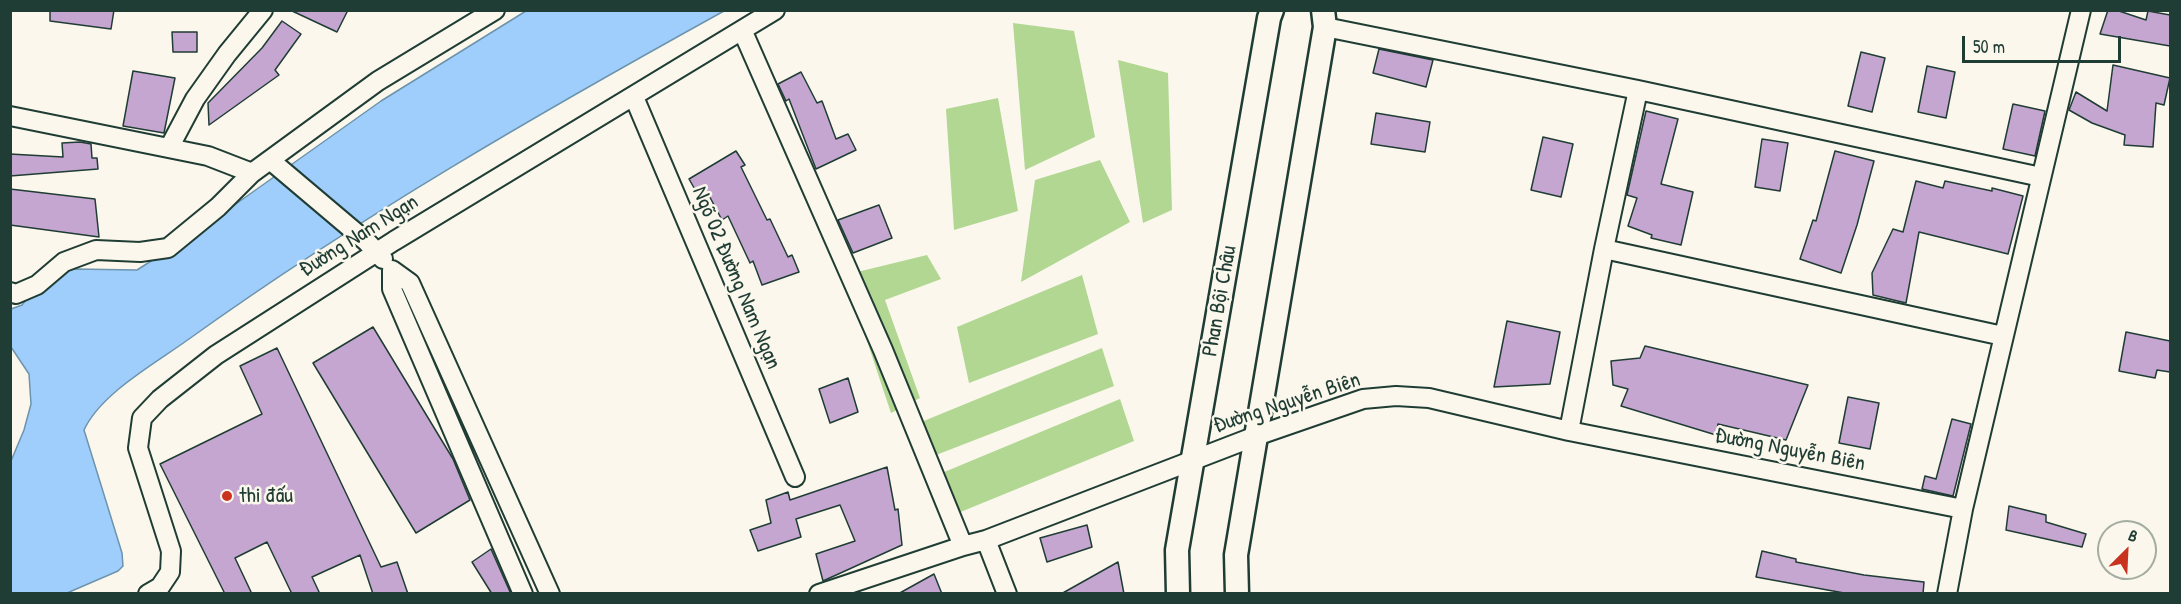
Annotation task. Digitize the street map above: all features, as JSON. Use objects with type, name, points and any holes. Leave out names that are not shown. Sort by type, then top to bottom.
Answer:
[{"type":"street","points":[[169,148],[195,99],[227,54],[263,10]]},
{"type":"street","points":[[10,292],[16,294],[37,285],[64,262],[96,250],[140,252],[168,248],[218,207],[252,173],[275,165],[378,81],[495,10]]},
{"type":"street","name":"Đường Nam Ngạn","points":[[148,594],[160,587],[170,572],[171,551],[138,448],[142,418],[160,399],[216,355],[372,247],[634,97],[776,10]]},
{"type":"street","name":"Phan Bội Châu","points":[[1178,594],[1177,550],[1272,10]]},
{"type":"street","points":[[1947,594],[1963,509],[2081,10]]},
{"type":"street","points":[[1237,594],[1236,555],[1324,19],[2041,177]]},
{"type":"street","points":[[743,32],[882,350],[963,546]]},
{"type":"street","points":[[1569,431],[1638,90]]},
{"type":"street","name":"Ngõ 02 Đường Nam Ngạn","points":[[634,97],[795,477]]},
{"type":"street","points":[[10,116],[208,156],[252,173]]},
{"type":"street","points":[[275,165],[372,247],[392,270],[410,283],[550,594]]},
{"type":"street","points":[[1604,249],[2003,336]]},
{"type":"street","points":[[392,270],[392,289],[524,594]]},
{"type":"street","name":"Đường Nguyễn Biên","points":[[819,594],[986,540],[1256,436],[1363,399],[1396,396],[1429,398],[1569,431],[1963,509]]},
{"type":"street","points":[[986,540],[1007,594]]},
{"type":"green space","points":[[1013,23],[1074,31],[1095,137],[1025,170]]},
{"type":"green space","points":[[1118,60],[1168,73],[1172,210],[1143,223]]},
{"type":"green space","points":[[998,98],[1018,211],[954,230],[946,109]]},
{"type":"green space","points":[[1100,160],[1130,222],[1021,282],[1035,180]]},
{"type":"green space","points":[[927,255],[941,279],[885,300],[920,398],[891,413],[845,275]]},
{"type":"green space","points":[[1082,275],[1098,334],[969,383],[957,327]]},
{"type":"green space","points":[[1102,348],[1114,386],[918,462],[909,427]]},
{"type":"green space","points":[[1120,399],[1134,441],[941,520],[925,480]]},
{"type":"water","points":[[526,11],[724,11],[519,127],[385,208],[253,294],[116,391],[92,416],[84,430],[122,553],[123,566],[118,571],[67,593],[11,594],[11,461],[24,430],[31,404],[29,374],[11,347],[11,309],[22,305],[48,277],[74,269],[137,270],[195,233],[381,101]]},
{"type":"building","points":[[50,10],[114,10],[111,29],[50,21]]},
{"type":"building","points":[[290,10],[348,10],[337,32]]},
{"type":"building","points":[[2108,10],[2116,10],[2146,20],[2148,11],[2170,15],[2170,46],[2100,34]]},
{"type":"building","points":[[282,21],[301,34],[275,70],[279,75],[209,125],[208,103],[262,48]]},
{"type":"building","points":[[172,32],[197,32],[197,52],[173,52]]},
{"type":"building","points":[[1379,49],[1433,60],[1426,87],[1373,73]]},
{"type":"building","points":[[1861,52],[1885,58],[1872,112],[1848,106]]},
{"type":"building","points":[[2113,65],[2170,78],[2164,105],[2156,103],[2153,147],[2124,145],[2125,135],[2092,123],[2069,110],[2076,92],[2107,111]]},
{"type":"building","points":[[1927,66],[1955,72],[1946,118],[1918,112]]},
{"type":"building","points":[[133,71],[175,78],[164,133],[123,126]]},
{"type":"building","points":[[801,72],[817,103],[822,101],[836,139],[848,134],[856,150],[816,169],[789,99],[786,101],[778,84]]},
{"type":"building","points":[[2013,104],[2045,111],[2035,156],[2003,149]]},
{"type":"building","points":[[1646,111],[1678,119],[1661,184],[1693,192],[1681,245],[1651,238],[1652,235],[1628,226],[1637,198],[1627,195]]},
{"type":"building","points":[[1376,113],[1430,122],[1425,152],[1371,144]]},
{"type":"building","points":[[1543,137],[1573,144],[1561,197],[1531,190]]},
{"type":"building","points":[[1762,139],[1788,143],[1780,191],[1755,187]]},
{"type":"building","points":[[62,143],[91,144],[92,158],[97,158],[98,169],[10,176],[10,154],[63,157]]},
{"type":"building","points":[[736,151],[745,165],[741,167],[767,220],[770,219],[788,257],[792,255],[799,272],[762,285],[753,261],[750,263],[728,216],[722,220],[705,188],[697,193],[689,179]]},
{"type":"building","points":[[1835,151],[1874,161],[1841,273],[1800,259],[1813,220],[1816,221]]},
{"type":"building","points":[[1916,181],[1943,188],[1945,181],[1992,191],[1992,188],[2023,196],[2008,254],[1919,232],[1906,303],[1873,295],[1872,273],[1893,229],[1903,232]]},
{"type":"building","points":[[10,189],[95,199],[99,237],[10,225]]},
{"type":"building","points":[[879,205],[892,238],[853,253],[838,220]]},
{"type":"building","points":[[1507,321],[1560,332],[1550,384],[1494,387]]},
{"type":"building","points":[[373,327],[453,459],[470,500],[416,533],[313,363]]},
{"type":"building","points":[[2126,332],[2170,341],[2170,372],[2157,370],[2155,378],[2119,371]]},
{"type":"building","points":[[1645,346],[1808,385],[1786,440],[1718,424],[1716,435],[1621,406],[1628,389],[1613,385],[1611,361],[1640,358]]},
{"type":"building","points":[[277,348],[381,567],[397,562],[408,594],[373,594],[360,555],[312,577],[320,594],[292,594],[267,542],[235,558],[252,594],[225,594],[160,464],[262,414],[240,366]]},
{"type":"building","points":[[848,378],[858,412],[830,423],[819,389]]},
{"type":"building","points":[[1848,397],[1879,403],[1870,449],[1839,443]]},
{"type":"building","points":[[1952,419],[1971,424],[1953,496],[1922,489],[1925,476],[1936,479]]},
{"type":"building","points":[[887,467],[895,510],[898,509],[902,545],[823,581],[816,554],[855,541],[840,505],[796,519],[801,537],[758,551],[750,530],[771,523],[766,500],[788,492],[790,500]]},
{"type":"building","points":[[2009,506],[2046,515],[2046,522],[2086,534],[2082,547],[2006,530]]},
{"type":"building","points":[[1087,525],[1092,547],[1047,562],[1040,538]]},
{"type":"building","points":[[491,549],[511,594],[492,594],[472,562]]},
{"type":"building","points":[[1762,551],[1796,559],[1796,562],[1864,575],[1924,582],[1923,594],[1844,593],[1756,577]]},
{"type":"building","points":[[1118,562],[1124,594],[1061,594]]},
{"type":"building","points":[[934,574],[942,594],[898,594]]},
{"type":"place","name":"thi đấu","points":[[227,496]]}]
